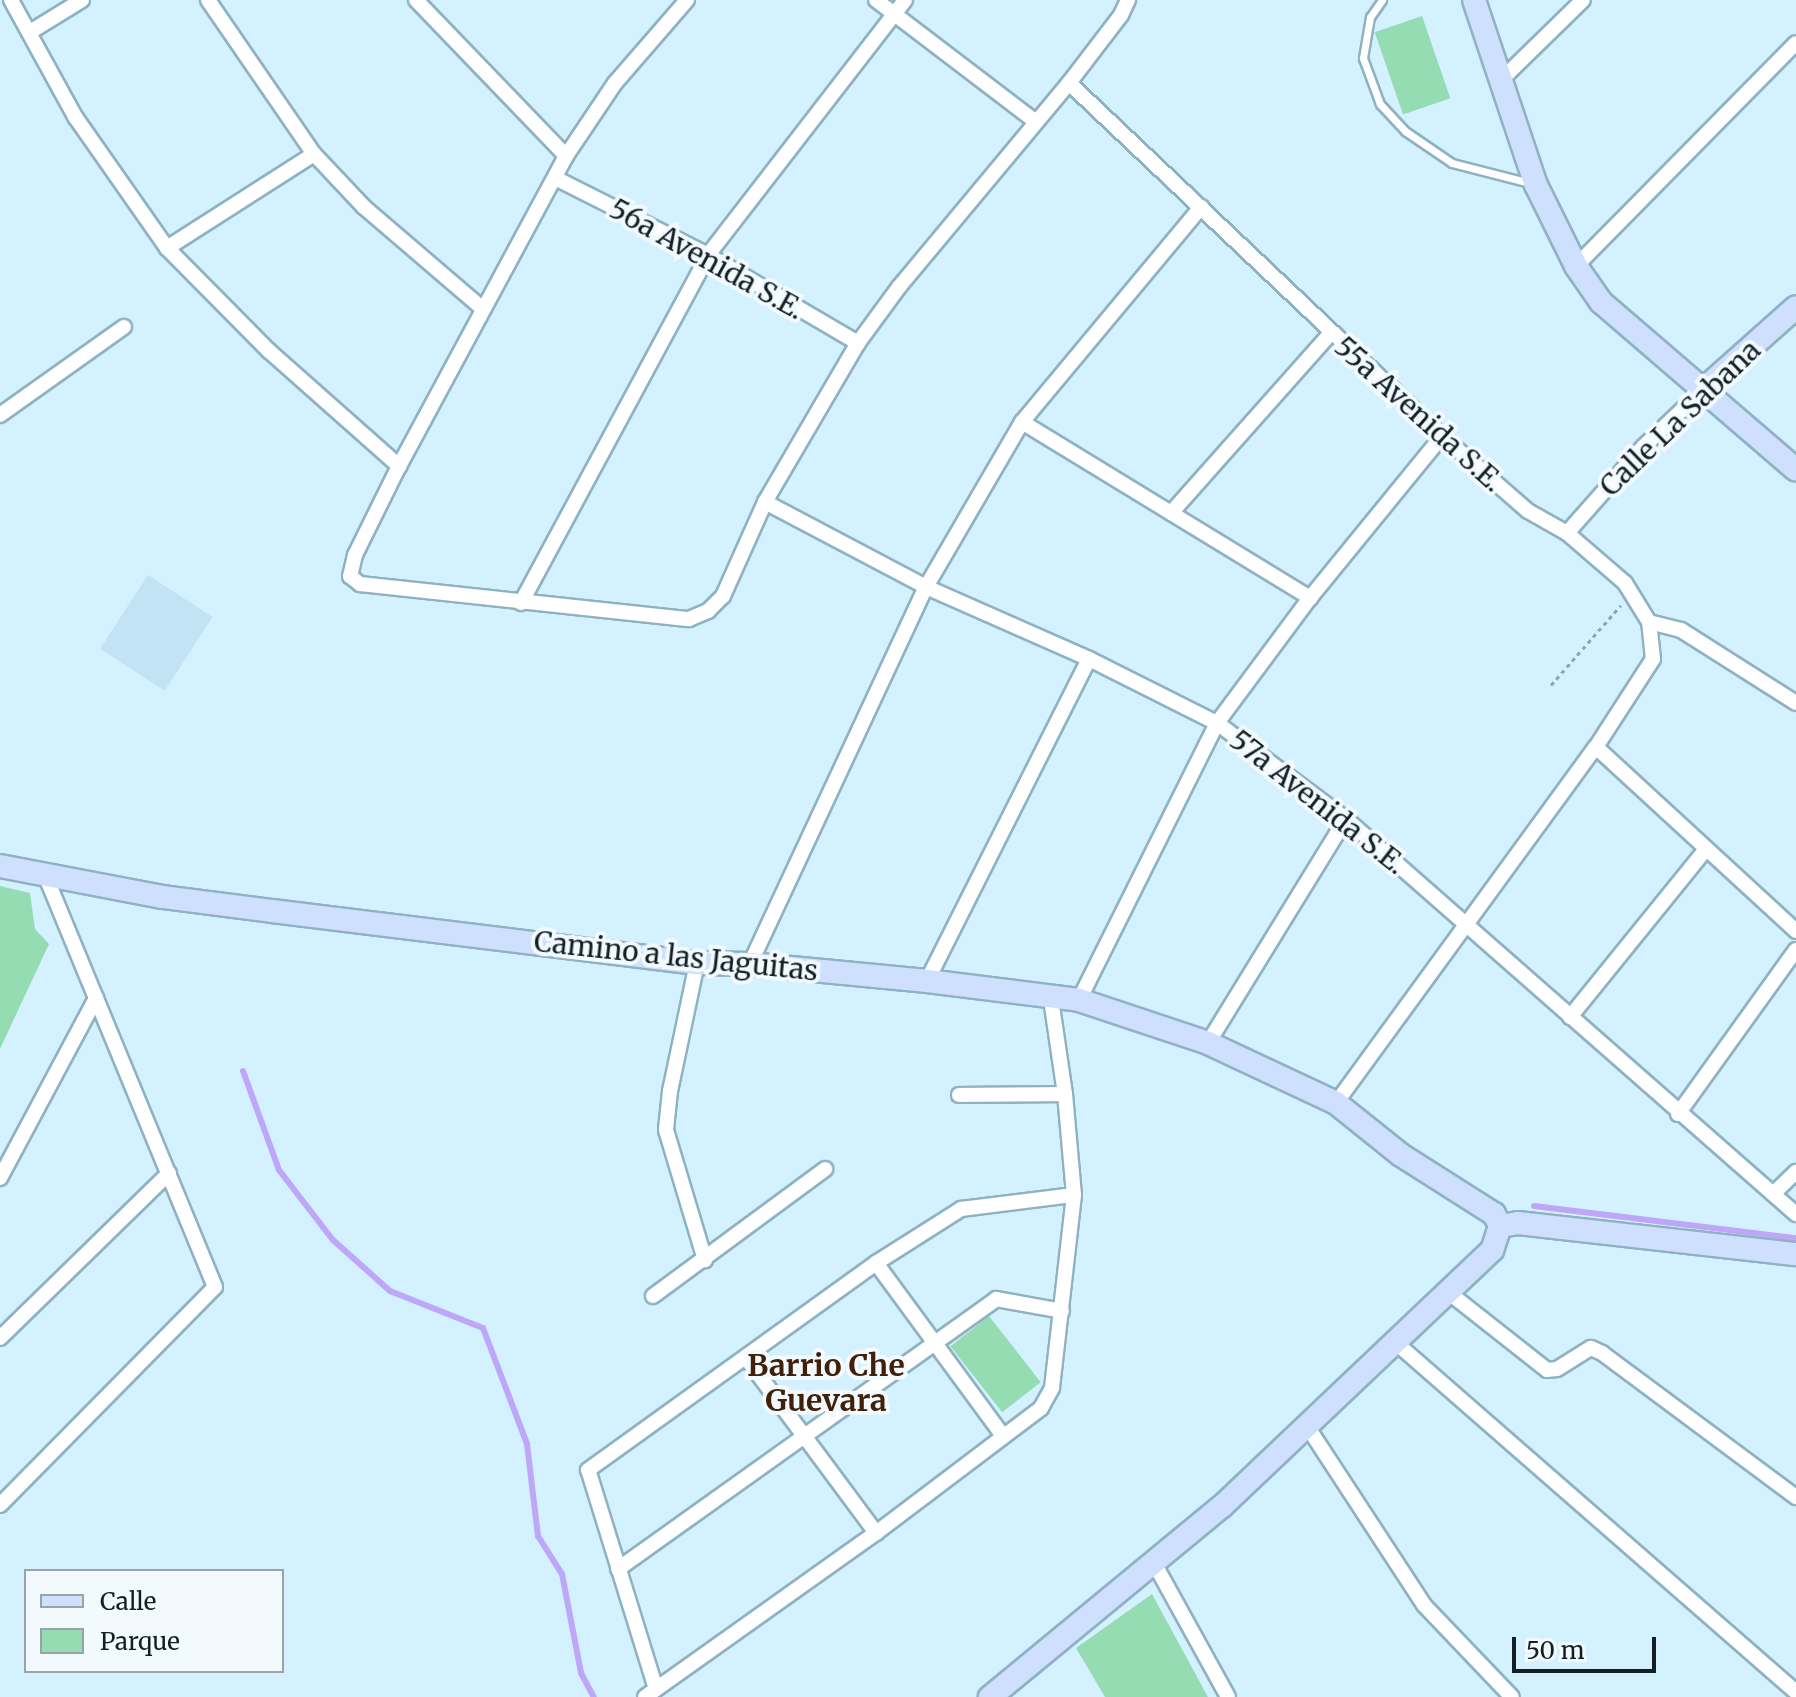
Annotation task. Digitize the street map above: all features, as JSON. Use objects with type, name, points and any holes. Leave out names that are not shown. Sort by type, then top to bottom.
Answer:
[{"type":"street","points":[[11,0],[76,118],[167,248],[269,351],[399,466]]},
{"type":"street","points":[[30,32],[82,0]]},
{"type":"street","points":[[208,0],[314,154],[364,207],[483,309]]},
{"type":"street","points":[[416,0],[566,156]]},
{"type":"street","points":[[687,0],[615,83],[566,156],[399,466],[355,555],[350,576],[360,584],[689,619],[708,611],[723,596],[765,502],[858,343],[899,287],[1069,83],[1121,15],[1128,0]]},
{"type":"street","points":[[876,0],[1035,121]]},
{"type":"street","points":[[521,603],[708,255],[905,0]]},
{"type":"street","points":[[1474,0],[1536,185],[1576,266],[1601,302],[1796,470]]},
{"type":"street","points":[[1499,82],[1583,0]]},
{"type":"street","points":[[1576,266],[1796,43]]},
{"type":"street","name":"55a Avenida S.E.","points":[[1069,83],[1330,334],[1442,436],[1528,511],[1567,533],[1625,583],[1649,622]]},
{"type":"street","points":[[167,248],[314,154]]},
{"type":"street","name":"56a Avenida S.E.","points":[[555,178],[708,255],[858,343]]},
{"type":"street","points":[[750,964],[926,587],[1022,422],[1201,207]]},
{"type":"street","name":"Calle La Sabana","points":[[1567,533],[1644,446],[1796,307]]},
{"type":"street","points":[[0,415],[124,327]]},
{"type":"street","points":[[1171,513],[1330,334]]},
{"type":"street","points":[[1022,422],[1310,598]]},
{"type":"street","points":[[1079,1000],[1217,723],[1310,598],[1442,436]]},
{"type":"street","name":"57a Avenida S.E.","points":[[765,502],[926,587],[1089,659],[1217,723],[1346,819],[1678,1114],[1796,1214]]},
{"type":"street","points":[[1336,1103],[1596,747],[1653,659],[1649,622],[1681,630],[1796,703]]},
{"type":"street","points":[[927,981],[1089,659]]},
{"type":"street","points":[[1596,747],[1796,931]]},
{"type":"street","points":[[1208,1043],[1346,819]]},
{"type":"street","points":[[1570,1017],[1706,849]]},
{"type":"street","name":"Camino a las Jaguitas","points":[[0,866],[163,897],[697,963],[750,964],[927,981],[1051,999],[1079,1000],[1208,1043],[1336,1103],[1401,1155],[1481,1203],[1494,1214],[1500,1226]]},
{"type":"street","points":[[0,1505],[215,1287],[45,875]]},
{"type":"street","points":[[1678,1114],[1796,950]]},
{"type":"street","points":[[697,963],[670,1091],[666,1130],[705,1260]]},
{"type":"street","points":[[0,1178],[96,998]]},
{"type":"street","points":[[1051,999],[1065,1094],[1074,1195],[1052,1388],[1041,1408],[876,1533],[651,1693],[588,1470],[747,1359],[876,1263],[961,1209],[1074,1195]]},
{"type":"street","points":[[959,1095],[1065,1094]]},
{"type":"street","points":[[653,1296],[825,1169]]},
{"type":"street","points":[[1773,1194],[1796,1172]]},
{"type":"street","points":[[0,1338],[169,1173]]},
{"type":"street","points":[[990,1697],[1222,1506],[1492,1250],[1500,1226],[1518,1223],[1796,1254]]},
{"type":"street","points":[[876,1263],[1003,1436]]},
{"type":"street","points":[[1448,1292],[1547,1370],[1557,1369],[1591,1348],[1602,1353],[1796,1497]]},
{"type":"street","points":[[618,1569],[996,1299],[1062,1311]]},
{"type":"street","points":[[1395,1342],[1796,1692]]},
{"type":"street","points":[[747,1359],[876,1533]]},
{"type":"street","points":[[1307,1426],[1424,1605],[1512,1697]]},
{"type":"street","points":[[1153,1561],[1228,1697]]},
{"type":"lane","points":[[1382,0],[1370,17],[1363,58],[1380,104],[1405,131],[1452,163],[1536,185]]},
{"type":"path","points":[[1551,685],[1632,593]]},
{"type":"shaded area","points":[[148,575],[213,617],[165,691],[100,649]]},
{"type":"green space","points":[[1422,16],[1450,98],[1403,115],[1375,32]]},
{"type":"green space","points":[[0,886],[30,893],[35,929],[49,944],[0,1049]]},
{"type":"green space","points":[[989,1316],[1041,1382],[1002,1412],[950,1346]]},
{"type":"green space","points":[[1152,1594],[1208,1697],[1105,1697],[1076,1648]]},
{"type":"waterway","points":[[243,1071],[279,1170],[333,1240],[390,1291],[483,1328],[527,1444],[538,1536],[562,1574],[581,1673],[594,1697]]},
{"type":"waterway","points":[[1534,1206],[1796,1238]]},
{"type":"district","name":"Barrio Che Guevara","points":[[826,1382]]}]
